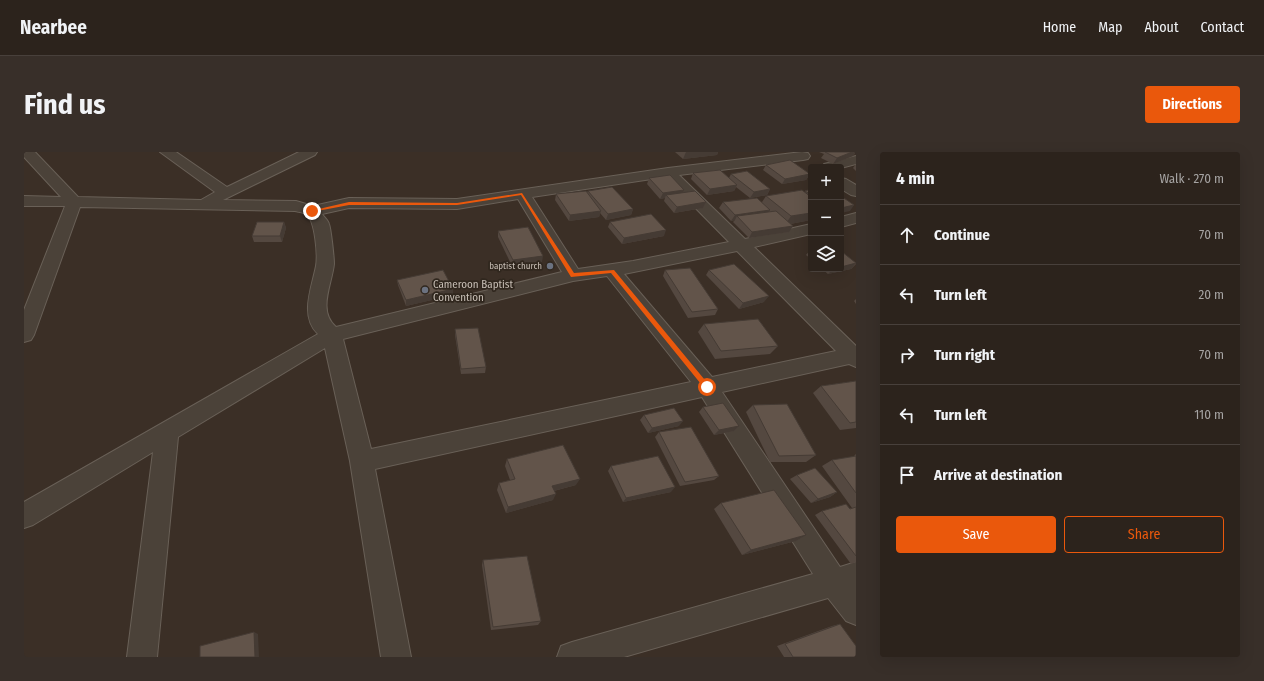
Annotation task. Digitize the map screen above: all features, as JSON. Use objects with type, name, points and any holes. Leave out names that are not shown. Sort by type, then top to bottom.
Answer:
[{"type":"street","points":[[168,152],[226,193]]},
{"type":"street","points":[[202,204],[310,152]]},
{"type":"street","points":[[28,153],[74,202]]},
{"type":"street","points":[[24,202],[296,206],[312,211],[349,203],[457,204],[668,172],[801,154],[816,164]]},
{"type":"street","points":[[841,164],[856,160]]},
{"type":"street","points":[[668,172],[740,246],[855,357]]},
{"type":"street","points":[[844,184],[856,192]]},
{"type":"street","points":[[522,194],[573,275]]},
{"type":"street","points":[[24,336],[74,202]]},
{"type":"street","points":[[312,211],[321,224],[325,264],[319,289],[317,308],[322,326],[332,335],[362,461],[396,657]]},
{"type":"street","points":[[844,221],[856,218]]},
{"type":"street","points":[[24,516],[332,335],[573,275],[612,271],[740,246],[808,230]]},
{"type":"street","points":[[612,271],[707,387],[845,579],[856,611]]},
{"type":"street","points":[[362,461],[855,357]]},
{"type":"street","points":[[142,657],[167,432]]},
{"type":"street","points":[[572,657],[845,579]]},
{"type":"building","points":[[825,152],[852,152],[837,158]]},
{"type":"building","points":[[790,160],[808,173],[808,174],[785,179],[766,165]]},
{"type":"building","points":[[720,170],[737,185],[710,189],[693,173]]},
{"type":"building","points":[[747,171],[770,189],[754,192],[731,174]]},
{"type":"building","points":[[670,175],[684,190],[663,193],[649,178]]},
{"type":"building","points":[[612,187],[633,209],[608,214],[588,191]]},
{"type":"building","points":[[802,190],[808,195],[808,213],[791,216],[766,196]]},
{"type":"building","points":[[586,191],[601,211],[570,215],[556,194]]},
{"type":"building","points":[[695,191],[706,202],[677,207],[666,195]]},
{"type":"building","points":[[757,198],[770,210],[735,215],[723,202]]},
{"type":"building","points":[[844,198],[854,205],[844,207]]},
{"type":"building","points":[[776,211],[793,226],[752,232],[737,216]]},
{"type":"building","points":[[651,214],[666,230],[624,238],[610,222]]},
{"type":"building","points":[[257,222],[284,222],[280,236],[252,236]]},
{"type":"building","points":[[528,227],[543,256],[513,260],[498,231]]},
{"type":"building","points":[[844,253],[856,263],[844,266]]},
{"type":"building","points":[[734,264],[769,296],[743,303],[709,270]]},
{"type":"building","points":[[690,268],[718,309],[692,312],[665,270]]},
{"type":"building","name":"Cameroon Baptist Convention","points":[[443,270],[453,289],[406,300],[397,280]]},
{"type":"building","points":[[758,319],[778,346],[721,351],[704,324]]},
{"type":"building","points":[[478,328],[486,367],[461,369],[455,329]]},
{"type":"building","points":[[856,381],[856,422],[850,423],[821,386]]},
{"type":"building","points":[[723,403],[739,426],[719,430],[703,407]]},
{"type":"building","points":[[787,404],[816,455],[779,456],[753,405]]},
{"type":"building","points":[[674,408],[683,421],[652,428],[644,415]]},
{"type":"building","points":[[691,427],[719,476],[685,482],[659,432]]},
{"type":"building","points":[[563,445],[580,479],[552,486],[556,494],[508,507],[499,483],[515,479],[507,459]]},
{"type":"building","points":[[658,456],[675,487],[626,498],[611,466]]},
{"type":"building","points":[[856,456],[856,493],[832,460]]},
{"type":"building","points":[[815,468],[837,492],[818,499],[797,475]]},
{"type":"building","points":[[774,490],[806,535],[751,550],[721,503]]},
{"type":"building","points":[[846,504],[850,509],[856,507],[856,556],[822,511]]},
{"type":"building","points":[[527,556],[541,621],[493,627],[483,560]]},
{"type":"building","points":[[840,624],[856,646],[856,657],[793,657],[785,644]]},
{"type":"building","points":[[254,632],[255,657],[200,657],[200,646]]},
{"type":"place","name":"baptist church","points":[[550,266]]},
{"type":"place","name":"Cameroon Baptist Convention","points":[[425,290]]},
{"type":"route","points":[[312,211],[349,203],[457,204],[522,194],[573,275],[612,271],[707,387]]}]
